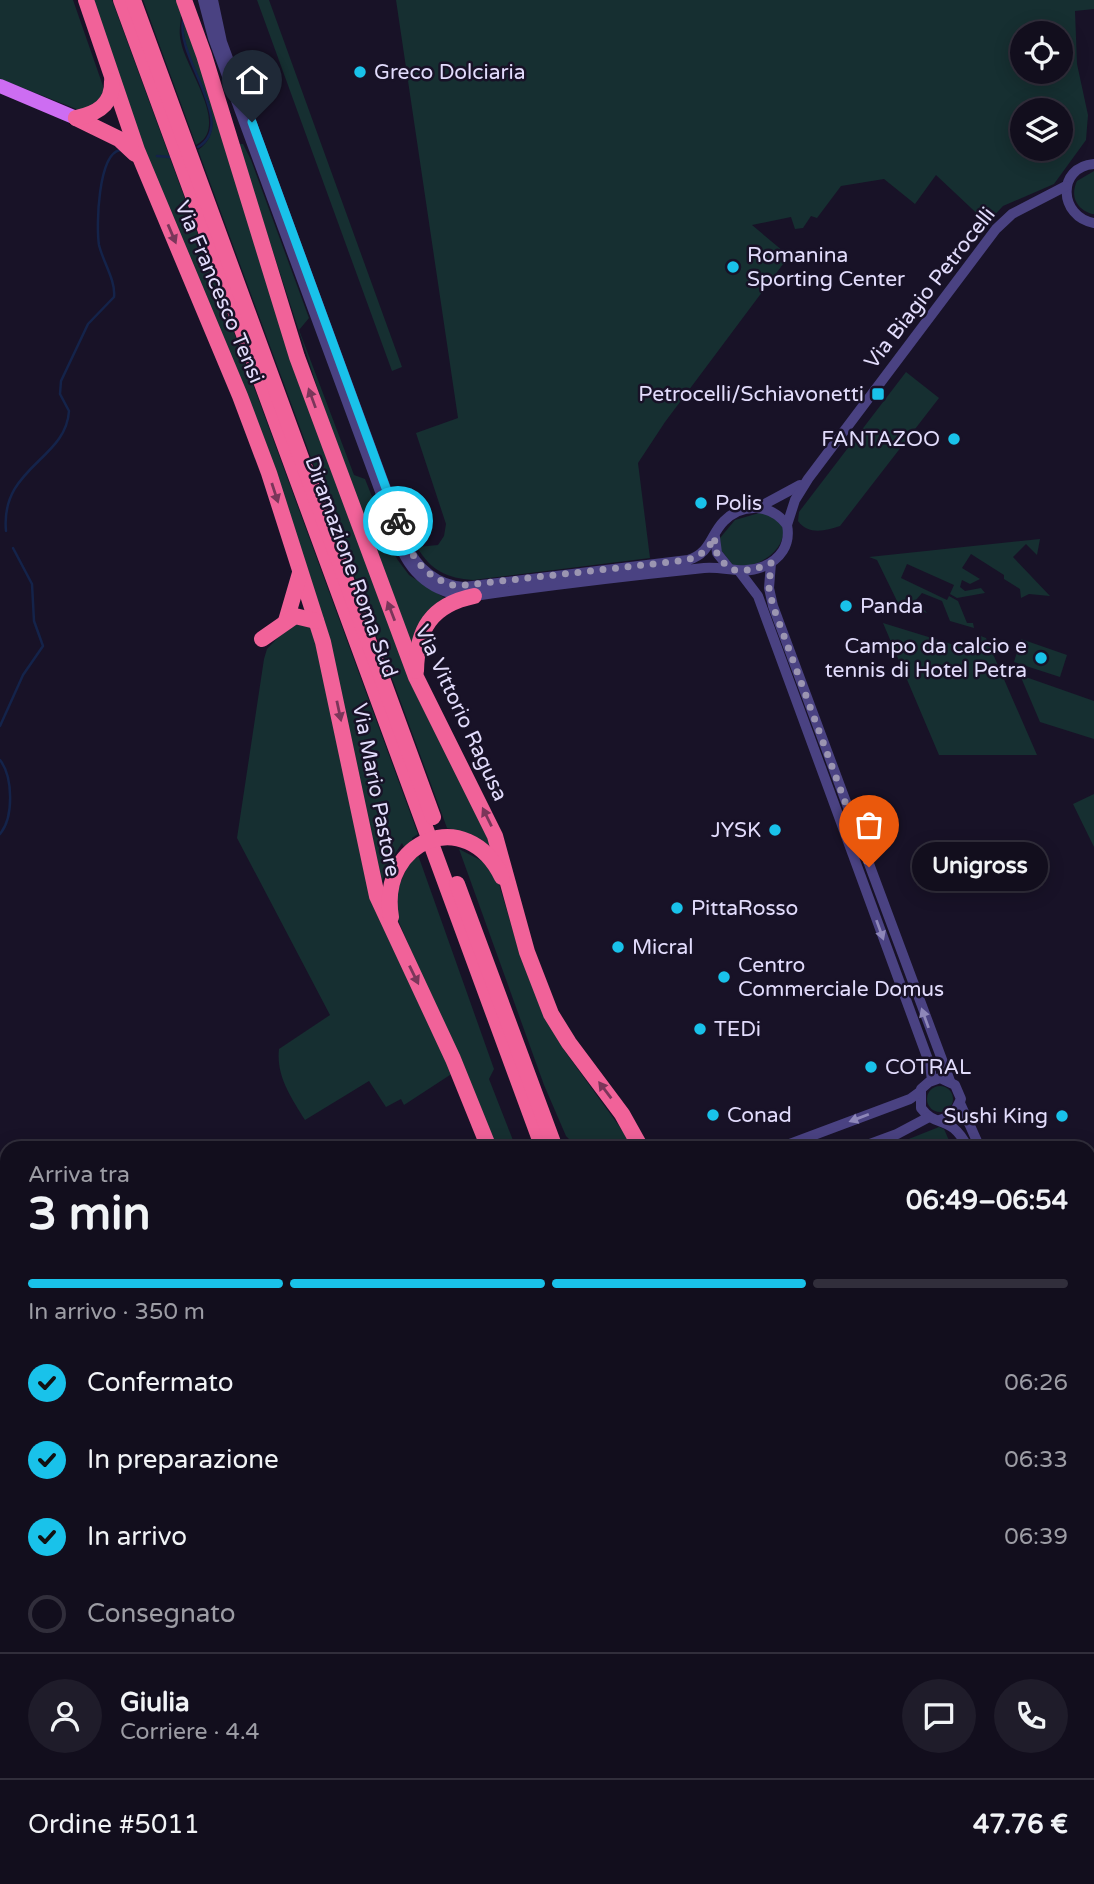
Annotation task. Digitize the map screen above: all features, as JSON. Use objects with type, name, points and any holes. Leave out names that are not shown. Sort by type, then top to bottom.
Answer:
[{"type":"highway","points":[[78,0],[104,56]]},
{"type":"highway","points":[[86,0],[145,172]]},
{"type":"highway","name":"Diramazione Roma Sud","points":[[121,0],[540,1141]]},
{"type":"highway","name":"Diramazione Roma Sud","points":[[133,0],[552,1141]]},
{"type":"highway","name":"Via Vittorio Ragusa","points":[[184,0],[204,55],[297,357],[416,677],[492,828],[532,965],[551,1014],[569,1043],[622,1114],[637,1141]]},
{"type":"highway","points":[[76,118],[95,113],[105,104],[111,94],[111,75]]},
{"type":"highway","points":[[76,118],[123,142],[145,172]]},
{"type":"highway","name":"Via Francesco Tensi","points":[[145,172],[253,428]]},
{"type":"highway","name":"Via Mario Pastore","points":[[253,428],[316,621],[341,718],[371,877],[453,1059],[486,1141]]},
{"type":"highway","points":[[286,621],[295,600],[301,570]]},
{"type":"highway","points":[[416,677],[419,641],[428,622],[454,601],[474,596]]},
{"type":"highway","points":[[262,639],[298,615],[316,621]]},
{"type":"highway","points":[[400,946],[389,901],[392,878],[399,863],[413,849],[428,841],[450,838],[470,842],[493,862],[517,910]]},
{"type":"main road","points":[[0,86],[76,118]]},
{"type":"street","points":[[203,0],[213,37],[401,550],[415,572],[447,593],[474,596],[703,568],[736,571],[771,563]]},
{"type":"street","points":[[213,0],[222,42],[406,543],[420,566],[443,582],[464,587],[688,560],[706,551],[720,525],[732,515],[759,507],[775,513],[786,525],[786,544],[771,563],[769,588],[773,606],[950,1081],[958,1090],[960,1103],[977,1141]]},
{"type":"street","name":"Via Biagio Petrocelli","points":[[786,525],[795,500],[808,479],[999,226],[1016,212],[1042,201],[1066,186],[1078,169],[1094,164]]},
{"type":"street","points":[[1066,186],[1069,207]]},
{"type":"street","points":[[1042,201],[1069,207],[1082,219],[1094,223]]},
{"type":"street","name":"Via Biagio Petrocelli","points":[[759,507],[783,496],[808,479]]},
{"type":"street","points":[[715,537],[714,548],[719,558],[736,571],[758,596],[930,1065],[932,1080]]},
{"type":"street","points":[[798,1141],[909,1099],[932,1080],[950,1081]]},
{"type":"street","points":[[920,1091],[920,1105],[935,1118],[958,1130],[964,1141]]},
{"type":"street","points":[[878,1141],[935,1118],[953,1115],[960,1103]]},
{"type":"green space","points":[[0,0],[73,0],[103,86],[104,98],[84,112],[0,79]]},
{"type":"green space","points":[[91,0],[112,0],[418,834],[412,838],[494,1069],[489,1079],[513,1141],[491,1141],[396,915],[392,903],[410,860],[402,843],[388,865],[380,887],[329,650],[152,174]]},
{"type":"green space","points":[[143,0],[178,0],[181,12],[181,42],[208,112],[209,126],[206,137],[196,145]]},
{"type":"green space","points":[[257,0],[269,0],[402,367],[392,371]]},
{"type":"green space","points":[[396,0],[1094,0],[1094,9],[1075,11],[1077,64],[1088,115],[1086,140],[1073,158],[1073,98],[1010,98],[1010,161],[1071,161],[1054,184],[1003,206],[987,223],[936,175],[915,204],[884,179],[841,186],[817,218],[811,216],[803,228],[795,229],[791,217],[752,225],[789,256],[665,422],[638,463],[650,558],[473,580],[440,572],[417,547],[438,545],[444,536],[446,524],[416,433],[458,418]]},
{"type":"green space","points":[[184,23],[223,128],[271,292],[491,847],[471,834],[447,828],[198,150],[209,138],[212,124],[210,108],[185,39]]},
{"type":"green space","points":[[238,144],[243,144],[251,160],[309,318],[299,330],[354,475],[365,479],[397,559],[409,575],[448,600],[413,648],[337,448]]},
{"type":"green space","points":[[1094,171],[1092,214],[1078,205],[1074,192],[1077,181]]},
{"type":"green space","points":[[906,372],[939,398],[840,526],[817,531],[802,525],[798,521],[799,512]]},
{"type":"green space","points":[[759,513],[773,517],[781,524],[783,533],[780,544],[762,561],[733,565],[721,550],[720,538],[735,520]]},
{"type":"green space","points":[[1040,539],[1037,555],[1026,544],[1013,557],[1050,596],[1029,594],[1021,598],[1020,589],[971,554],[962,568],[980,579],[970,584],[962,580],[960,587],[965,591],[981,588],[985,593],[957,598],[950,594],[954,585],[907,564],[901,578],[947,600],[949,596],[958,601],[967,623],[973,623],[974,628],[950,621],[942,601],[922,593],[916,600],[927,613],[898,603],[877,560],[869,557]]},
{"type":"green space","points":[[294,621],[312,626],[366,879],[453,1073],[404,1105],[401,1099],[386,1107],[369,1081],[305,1120],[282,1077],[279,1049],[330,1015],[237,838],[264,659],[267,649]]},
{"type":"green space","points":[[883,623],[974,651],[978,635],[986,638],[1037,755],[939,755]]},
{"type":"green space","name":"Campo da calcio e tennis di Hotel Petra","points":[[1021,639],[1067,655],[1060,677],[1014,662]]},
{"type":"green space","points":[[1020,675],[1094,701],[1094,739],[1040,722]]},
{"type":"green space","points":[[1094,794],[1094,847],[1073,804]]},
{"type":"green space","points":[[459,849],[484,862],[499,884],[518,948],[564,1050],[630,1141],[571,1141],[566,1136],[544,1085]]},
{"type":"green space","points":[[940,1086],[949,1090],[953,1099],[949,1108],[940,1112],[931,1108],[927,1099],[931,1090]]},
{"type":"green space","points":[[939,1127],[944,1129],[949,1141],[904,1141]]},
{"type":"waterway","points":[[183,21],[183,36],[203,89],[212,123],[209,136],[198,147]]},
{"type":"waterway","points":[[6,531],[7,509],[13,492],[65,428],[69,411],[60,394],[61,381],[88,324],[114,297],[111,278],[99,245],[98,223],[103,177],[113,154],[120,150]]},
{"type":"waterway","points":[[157,156],[170,157]]},
{"type":"waterway","points":[[0,726],[23,675],[43,646],[34,621],[32,584],[13,548]]},
{"type":"waterway","points":[[0,760],[7,776],[10,797],[8,818],[0,834]]},
{"type":"way so far","points":[[398,521],[408,549],[424,570],[447,584],[464,587],[688,560],[706,551],[715,537],[714,548],[719,558],[734,570],[753,570],[771,563],[769,588],[773,606],[869,867]]},
{"type":"place","name":"Greco Dolciaria","points":[[360,72]]},
{"type":"place","name":"Romanina Sporting Center","points":[[733,267]]},
{"type":"place","name":"Petrocelli/Schiavonetti","points":[[878,394]]},
{"type":"place","name":"FANTAZOO","points":[[954,439]]},
{"type":"place","name":"Polis","points":[[701,503]]},
{"type":"place","name":"Panda","points":[[846,606]]},
{"type":"place","name":"Campo da calcio e tennis di Hotel Petra","points":[[1041,658]]},
{"type":"place","name":"JYSK","points":[[775,830]]},
{"type":"place","name":"Unigross","points":[[869,867]]},
{"type":"place","name":"PittaRosso","points":[[677,908]]},
{"type":"place","name":"Micral","points":[[618,947]]},
{"type":"place","name":"Centro Commerciale Domus","points":[[724,977]]},
{"type":"place","name":"TEDi","points":[[700,1029]]},
{"type":"place","name":"COTRAL","points":[[871,1067]]},
{"type":"place","name":"Conad","points":[[713,1115]]},
{"type":"place","name":"Sushi King","points":[[1062,1116]]},
{"type":"route","points":[[252,122],[398,521]]}]
